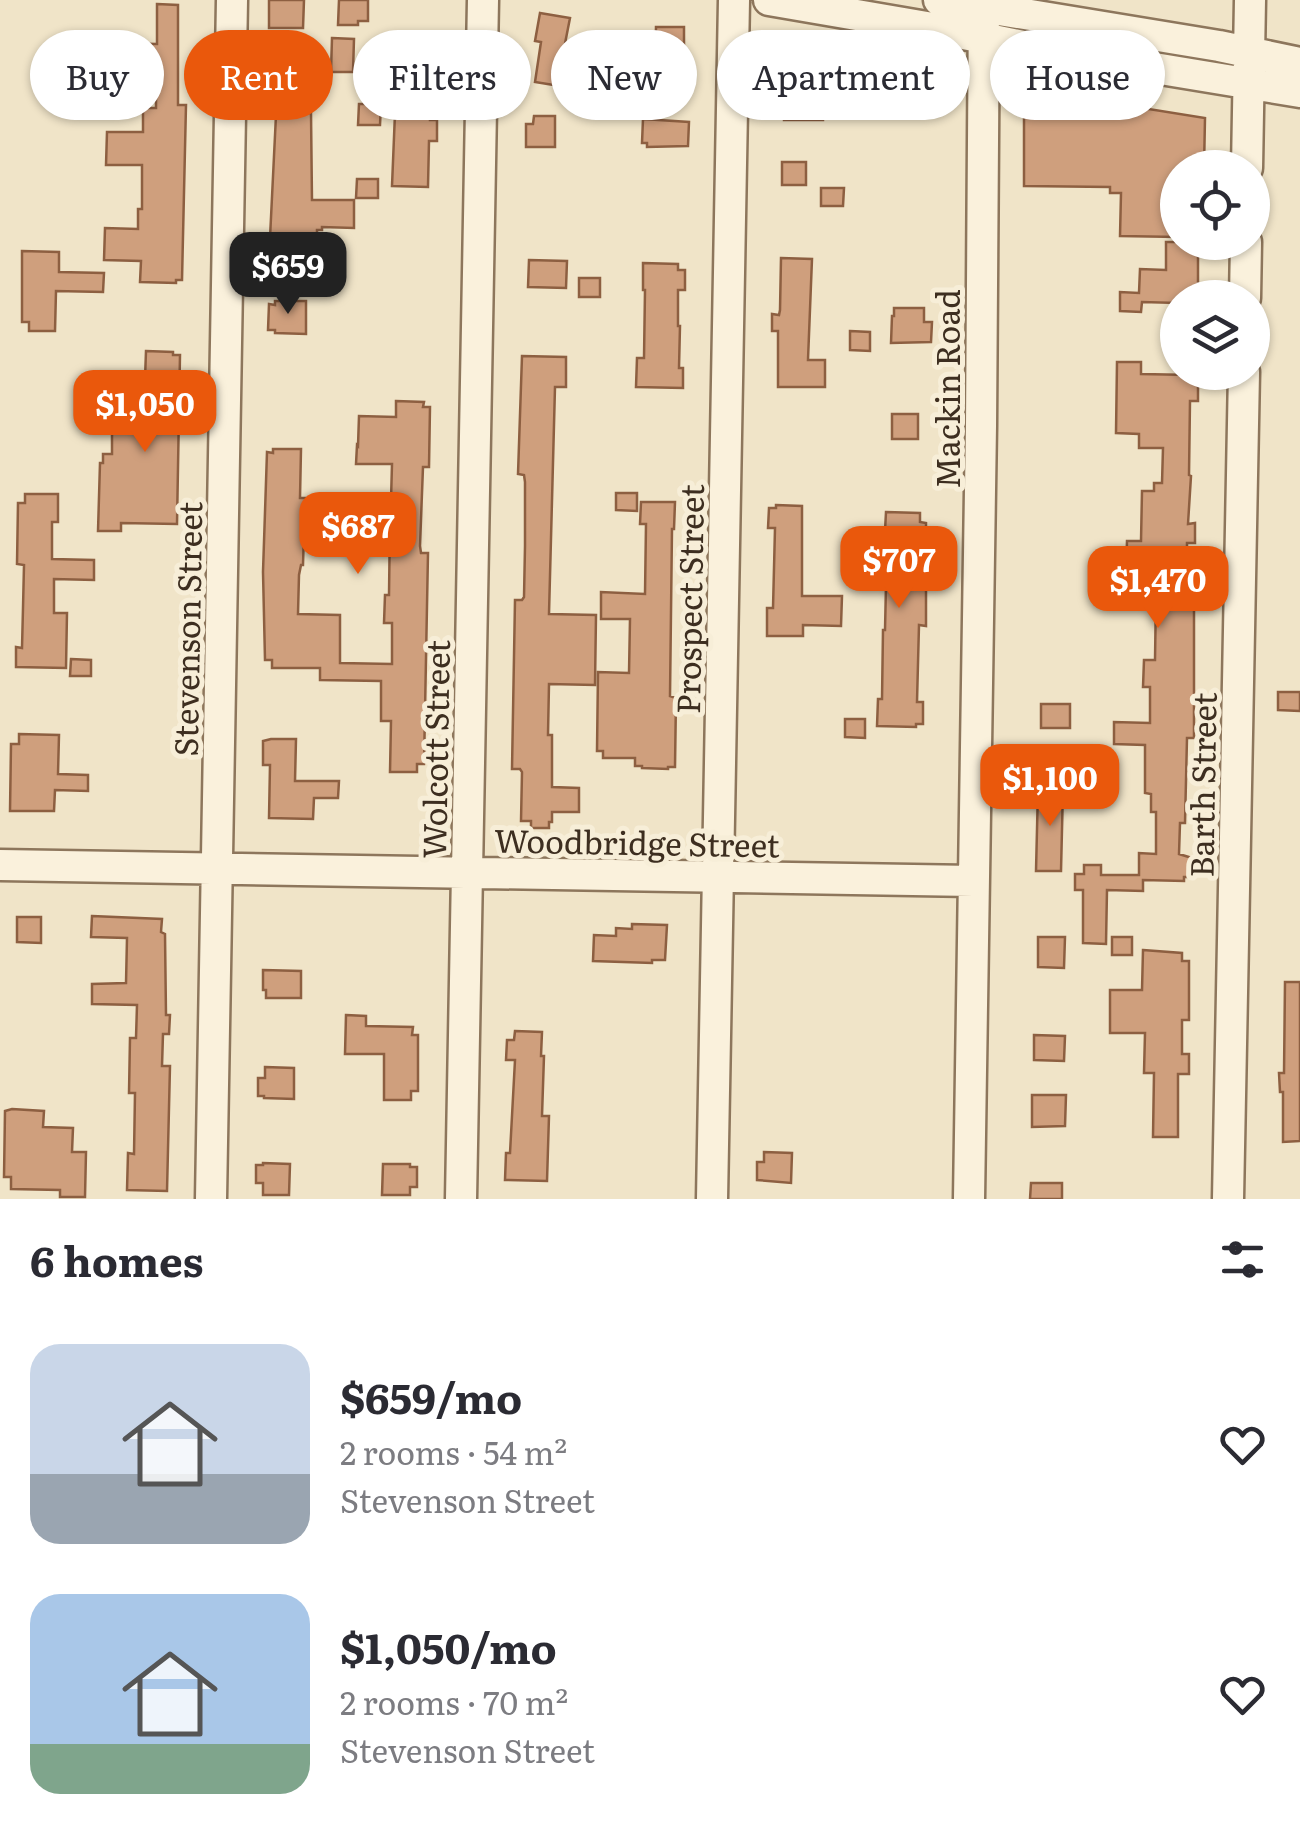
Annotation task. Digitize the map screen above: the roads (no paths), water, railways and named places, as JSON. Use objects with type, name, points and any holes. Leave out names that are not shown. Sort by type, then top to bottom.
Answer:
[{"type":"street","name":"Stevenson Street","points":[[211,1199],[232,0]]},
{"type":"street","name":"Wolcott Street","points":[[461,1199],[482,0]]},
{"type":"street","name":"Prospect Street","points":[[712,1199],[734,0]]},
{"type":"street","points":[[770,0],[1300,92]]},
{"type":"street","points":[[938,0],[984,3],[1300,63]]},
{"type":"street","points":[[1247,150],[1250,0]]},
{"type":"street","name":"Mackin Road","points":[[969,1199],[982,426],[984,3]]},
{"type":"street","name":"Barth Street","points":[[1228,1199],[1244,390]]},
{"type":"street","name":"Woodbridge Street","points":[[0,865],[973,882]]}]
